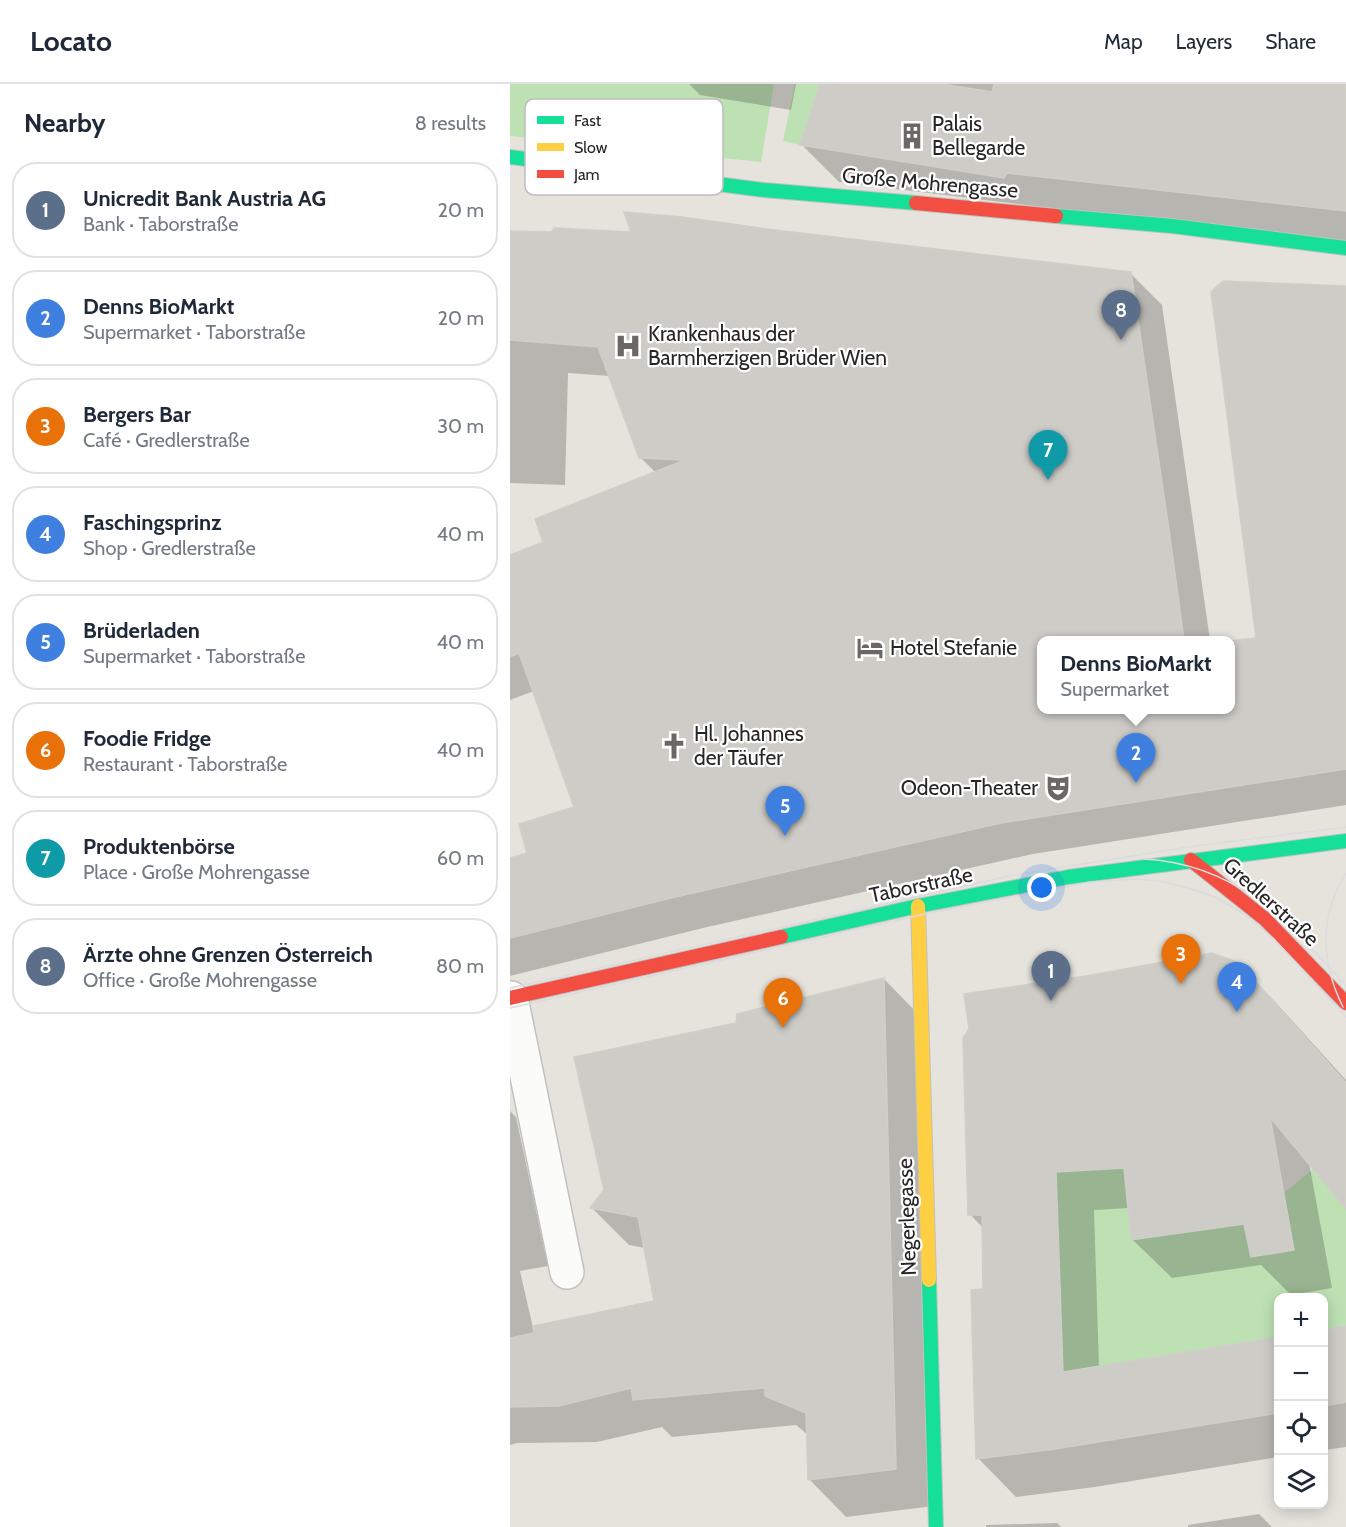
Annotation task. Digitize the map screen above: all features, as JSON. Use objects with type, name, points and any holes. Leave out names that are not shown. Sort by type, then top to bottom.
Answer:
[{"type":"street","name":"Große Mohrengasse","points":[[510,157],[525,159]]},
{"type":"street","name":"Große Mohrengasse","points":[[723,185],[1172,226],[1346,248]]},
{"type":"street","name":"Taborstraße","points":[[511,998],[918,906],[1068,877],[1346,842]]},
{"type":"street","name":"Gredlerstraße","points":[[1191,860],[1265,919],[1346,1003]]},
{"type":"street","name":"Negerlegasse","points":[[918,906],[936,1527]]},
{"type":"street","points":[[511,998],[567,1272]]},
{"type":"green space","points":[[510,84],[774,84],[761,162],[723,158],[723,99],[525,99],[525,138],[510,136]]},
{"type":"green space","points":[[795,84],[820,84],[800,145],[783,141]]},
{"type":"green space","points":[[1124,1168],[1132,1240],[1244,1224],[1251,1257],[1294,1250],[1284,1193],[1313,1169],[1346,1209],[1346,1326],[1328,1329],[1328,1293],[1274,1293],[1274,1338],[1076,1370],[1048,1386],[1043,1172]]},
{"type":"building","points":[[820,84],[942,84],[992,92],[994,84],[1346,84],[1346,211],[1007,173],[1004,178],[800,145]]},
{"type":"building","points":[[624,212],[682,217],[1131,272],[1183,636],[1037,636],[1037,714],[1235,714],[1235,640],[1256,638],[1211,292],[1223,281],[1346,286],[1346,769],[1001,823],[671,898],[510,938],[510,858],[527,853],[519,824],[574,807],[519,653],[510,657],[510,555],[543,542],[535,519],[685,460],[639,458],[598,347],[510,340],[510,231],[551,232],[555,228],[631,232]]},
{"type":"building","points":[[1212,953],[1239,963],[1346,1083],[1346,1209],[1270,1117],[1294,1250],[1251,1257],[1244,1224],[1131,1240],[1124,1168],[1056,1172],[1063,1372],[1274,1338],[1274,1414],[1055,1449],[976,1459],[971,1290],[983,1289],[982,1215],[968,1215],[963,1038],[969,1029],[964,994],[1086,976]]},
{"type":"building","points":[[884,978],[896,1469],[808,1480],[806,1413],[765,1396],[765,1388],[633,1400],[631,1388],[559,1406],[510,1407],[510,1338],[534,1333],[533,1326],[654,1301],[638,1217],[590,1208],[604,1190],[574,1057],[736,1023],[737,1014]]},
{"type":"building","points":[[1346,1326],[1346,1402],[1328,1405],[1328,1347],[1328,1329]]},
{"type":"tram line","points":[[510,988],[1014,875],[1194,846],[1346,827]]},
{"type":"tram line","points":[[1144,859],[1177,863],[1207,872],[1259,900],[1303,940],[1346,986]]},
{"type":"tram line","points":[[1343,1007],[1330,973],[1326,939],[1331,905],[1346,873]]},
{"type":"tram line","points":[[510,1008],[920,915],[1090,882],[1136,879],[1165,882],[1198,891],[1217,898],[1246,915],[1274,939],[1346,1017]]},
{"type":"traffic: fast","points":[[510,157],[525,159]]},
{"type":"traffic: fast","points":[[723,185],[916,203]]},
{"type":"traffic: fast","points":[[1056,216],[1172,226],[1346,248]]},
{"type":"traffic: fast","points":[[781,937],[918,906],[1068,877],[1346,841]]},
{"type":"traffic: fast","points":[[929,1280],[936,1527]]},
{"type":"traffic: slow","points":[[918,906],[929,1280]]},
{"type":"traffic: jam","points":[[916,203],[1056,216]]},
{"type":"traffic: jam","points":[[1191,860],[1265,919],[1346,1003]]},
{"type":"traffic: jam","points":[[510,998],[781,937]]},
{"type":"place","name":"Palais Bellegarde","points":[[912,136]]},
{"type":"place","name":"Ärzte ohne Grenzen Österreich","points":[[1121,340]]},
{"type":"place","name":"Krankenhaus der Barmherzigen Brüder Wien","points":[[628,346]]},
{"type":"place","name":"Produktenbörse","points":[[1048,480]]},
{"type":"place","name":"Hotel Stefanie","points":[[870,648]]},
{"type":"place","name":"Hl. Johannes der Täufer","points":[[674,746]]},
{"type":"place","name":"Denns BioMarkt","points":[[1136,783]]},
{"type":"place","name":"Odeon-Theater","points":[[1058,788]]},
{"type":"place","name":"Brüderladen","points":[[785,836]]},
{"type":"place","name":"Bergers Bar","points":[[1181,984]]},
{"type":"place","name":"Unicredit Bank Austria AG","points":[[1051,1001]]},
{"type":"place","name":"Faschingsprinz","points":[[1237,1012]]},
{"type":"place","name":"Foodie Fridge","points":[[783,1028]]}]
